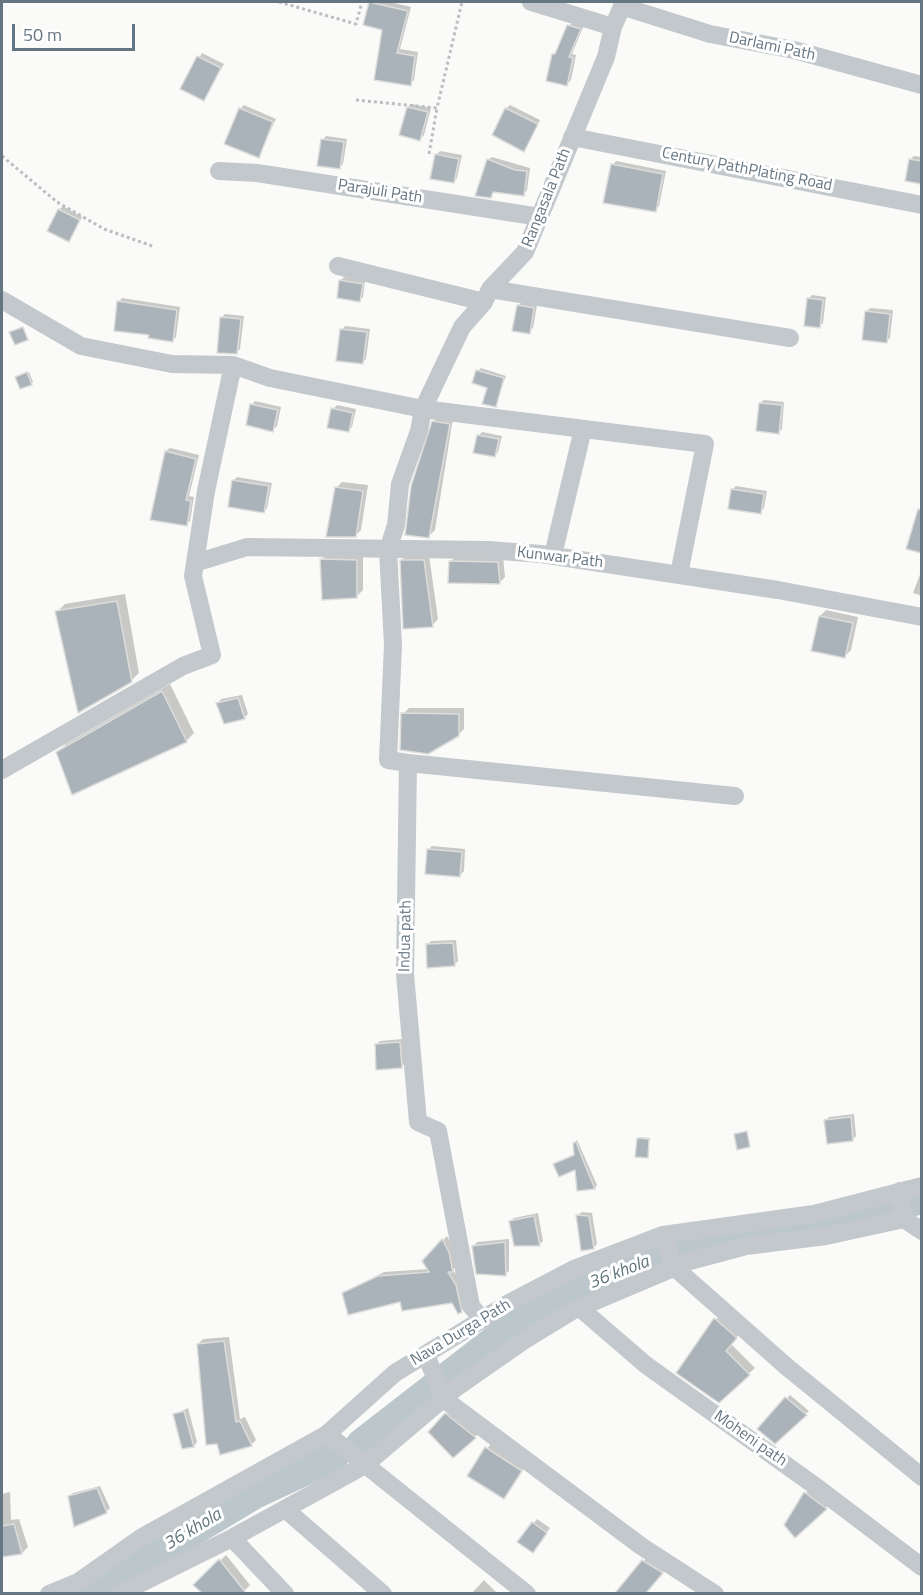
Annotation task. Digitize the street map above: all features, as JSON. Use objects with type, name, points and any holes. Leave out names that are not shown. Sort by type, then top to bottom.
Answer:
[{"type":"street","points":[[531,2],[613,27]]},
{"type":"street","name":"Rangasala Path","points":[[388,550],[396,525],[400,484],[419,431],[423,410],[462,327],[525,252],[606,57],[613,27],[624,4]]},
{"type":"street","name":"Darlami Path","points":[[624,4],[710,34],[804,53],[921,85]]},
{"type":"street","name":"Century PathPlating Road","points":[[572,136],[921,205]]},
{"type":"street","name":"Parajuli Path","points":[[219,171],[257,173],[540,217]]},
{"type":"street","points":[[338,266],[487,296],[790,338]]},
{"type":"street","points":[[2,300],[81,346],[172,364],[233,364],[270,378],[423,410],[705,444],[679,574]]},
{"type":"street","points":[[2,770],[183,666],[212,655],[193,576],[206,491],[233,364]]},
{"type":"street","points":[[553,555],[583,429]]},
{"type":"street","name":"Kunwar Path","points":[[195,563],[247,547],[488,550],[553,555],[679,574],[921,617]]},
{"type":"street","points":[[388,550],[393,645],[388,760],[735,796]]},
{"type":"street","name":"Indua path","points":[[408,763],[405,974],[418,1122],[438,1131],[471,1306],[483,1320]]},
{"type":"street","name":"Nava Durga Path","points":[[49,1593],[78,1582],[142,1537],[327,1434],[395,1373],[574,1269],[663,1235],[814,1214],[921,1186]]},
{"type":"street","points":[[900,1191],[904,1219],[921,1231]]},
{"type":"street","points":[[119,1593],[232,1538],[365,1465],[444,1399],[523,1341],[581,1308],[674,1267],[746,1246],[826,1236],[904,1219]]},
{"type":"street","points":[[663,1235],[674,1267],[787,1367],[921,1477]]},
{"type":"street","name":"Moheni path","points":[[581,1308],[646,1365],[812,1482],[921,1567]]},
{"type":"street","points":[[426,1354],[444,1399],[641,1546],[715,1593]]},
{"type":"street","points":[[327,1434],[527,1593]]},
{"type":"street","points":[[285,1509],[383,1593]]},
{"type":"street","points":[[232,1538],[285,1593]]},
{"type":"path","points":[[279,2],[356,24],[362,2]]},
{"type":"path","points":[[429,154],[437,108],[462,2]]},
{"type":"path","points":[[357,100],[437,108]]},
{"type":"path","points":[[2,156],[57,202],[104,229],[155,247]]},
{"type":"building","points":[[369,2],[408,11],[397,53],[415,56],[411,86],[374,80],[382,30],[363,25]]},
{"type":"building","points":[[567,25],[581,29],[569,57],[573,58],[567,86],[546,81],[552,54],[555,54]]},
{"type":"building","points":[[197,56],[221,68],[204,101],[180,89]]},
{"type":"building","points":[[407,107],[428,112],[420,141],[399,135]]},
{"type":"building","points":[[239,108],[273,122],[259,158],[224,144]]},
{"type":"building","points":[[505,108],[538,124],[524,152],[492,135]]},
{"type":"building","points":[[321,139],[344,142],[340,169],[317,166]]},
{"type":"building","points":[[435,154],[459,159],[454,183],[430,179]]},
{"type":"building","points":[[487,159],[515,170],[527,171],[524,196],[493,192],[491,198],[475,196]]},
{"type":"building","points":[[909,159],[921,161],[921,184],[905,181]]},
{"type":"building","points":[[611,164],[663,174],[656,212],[603,203]]},
{"type":"building","points":[[58,209],[80,220],[69,242],[47,231]]},
{"type":"building","points":[[339,280],[363,284],[360,302],[337,298]]},
{"type":"building","points":[[807,298],[823,300],[820,328],[804,326]]},
{"type":"building","points":[[117,301],[177,310],[173,342],[148,338],[149,335],[114,331]]},
{"type":"building","points":[[517,305],[534,308],[530,334],[512,331]]},
{"type":"building","points":[[865,311],[890,314],[887,343],[862,340]]},
{"type":"building","points":[[220,317],[241,319],[237,354],[217,353]]},
{"type":"building","points":[[23,327],[28,340],[15,345],[9,332]]},
{"type":"building","points":[[340,329],[367,332],[363,364],[336,361]]},
{"type":"building","points":[[476,370],[504,378],[496,407],[482,404],[487,388],[472,383]]},
{"type":"building","points":[[27,372],[32,385],[20,389],[15,377]]},
{"type":"building","points":[[759,403],[782,405],[779,434],[756,431]]},
{"type":"building","points":[[250,404],[278,410],[273,432],[246,425]]},
{"type":"building","points":[[331,408],[353,413],[349,432],[327,428]]},
{"type":"building","points":[[432,421],[450,424],[429,538],[405,535],[411,486]]},
{"type":"building","points":[[477,435],[499,439],[495,457],[473,453]]},
{"type":"building","points":[[165,451],[196,459],[186,500],[191,501],[187,526],[150,520]]},
{"type":"building","points":[[232,480],[269,486],[264,513],[228,507]]},
{"type":"building","points":[[335,487],[363,491],[356,537],[326,537]]},
{"type":"building","points":[[731,489],[764,494],[761,514],[728,509]]},
{"type":"building","points":[[918,509],[921,510],[921,553],[906,549]]},
{"type":"building","points":[[320,559],[357,560],[357,598],[322,600]]},
{"type":"building","points":[[400,560],[424,560],[433,627],[403,629]]},
{"type":"building","points":[[449,561],[498,562],[500,584],[448,583]]},
{"type":"building","points":[[117,601],[132,682],[78,713],[55,611]]},
{"type":"building","points":[[819,616],[853,623],[845,658],[811,651]]},
{"type":"building","points":[[162,691],[187,742],[72,795],[56,752]]},
{"type":"building","points":[[238,698],[245,719],[224,724],[216,703]]},
{"type":"building","points":[[401,713],[459,714],[459,736],[428,754],[400,750]]},
{"type":"building","points":[[427,849],[462,852],[460,877],[425,874]]},
{"type":"building","points":[[453,943],[455,966],[427,968],[426,944]]},
{"type":"building","points":[[400,1042],[402,1068],[376,1070],[375,1044]]},
{"type":"building","points":[[851,1117],[853,1141],[827,1144],[824,1120]]},
{"type":"building","points":[[747,1131],[750,1147],[737,1150],[734,1134]]},
{"type":"building","points":[[637,1138],[649,1139],[648,1158],[635,1157]]},
{"type":"building","points":[[576,1142],[595,1189],[577,1191],[575,1170],[559,1177],[553,1164],[574,1155],[573,1143]]},
{"type":"building","points":[[576,1215],[589,1216],[594,1249],[581,1251]]},
{"type":"building","points":[[534,1216],[540,1246],[514,1246],[509,1221]]},
{"type":"building","points":[[442,1239],[449,1252],[453,1272],[448,1272],[456,1285],[462,1312],[458,1314],[452,1303],[402,1311],[400,1302],[348,1315],[342,1293],[378,1276],[429,1272],[422,1261]]},
{"type":"building","points":[[505,1242],[506,1276],[476,1274],[472,1246]]},
{"type":"building","points":[[714,1318],[737,1338],[726,1351],[750,1375],[719,1403],[676,1373]]},
{"type":"building","points":[[224,1341],[236,1422],[240,1421],[252,1446],[220,1455],[217,1444],[206,1445],[197,1344]]},
{"type":"building","points":[[785,1397],[807,1415],[775,1444],[757,1429]]},
{"type":"building","points":[[184,1411],[194,1447],[182,1449],[173,1414]]},
{"type":"building","points":[[445,1413],[476,1438],[453,1458],[428,1432]]},
{"type":"building","points":[[485,1447],[522,1471],[504,1499],[467,1476]]},
{"type":"building","points":[[97,1488],[107,1513],[74,1527],[68,1496]]},
{"type":"building","points":[[804,1492],[827,1509],[795,1538],[784,1525]]},
{"type":"building","points":[[532,1522],[547,1533],[533,1553],[517,1542]]},
{"type":"building","points":[[14,1524],[22,1554],[2,1557],[2,1526]]},
{"type":"building","points":[[219,1559],[246,1593],[202,1593],[193,1585]]},
{"type":"building","points":[[642,1560],[663,1573],[646,1593],[615,1593]]},
{"type":"waterway","name":"36 khola","points":[[361,1444],[509,1329],[589,1284],[693,1244],[816,1226],[922,1199]]},
{"type":"waterway","name":"36 khola","points":[[88,1594],[255,1494],[334,1457]]}]
